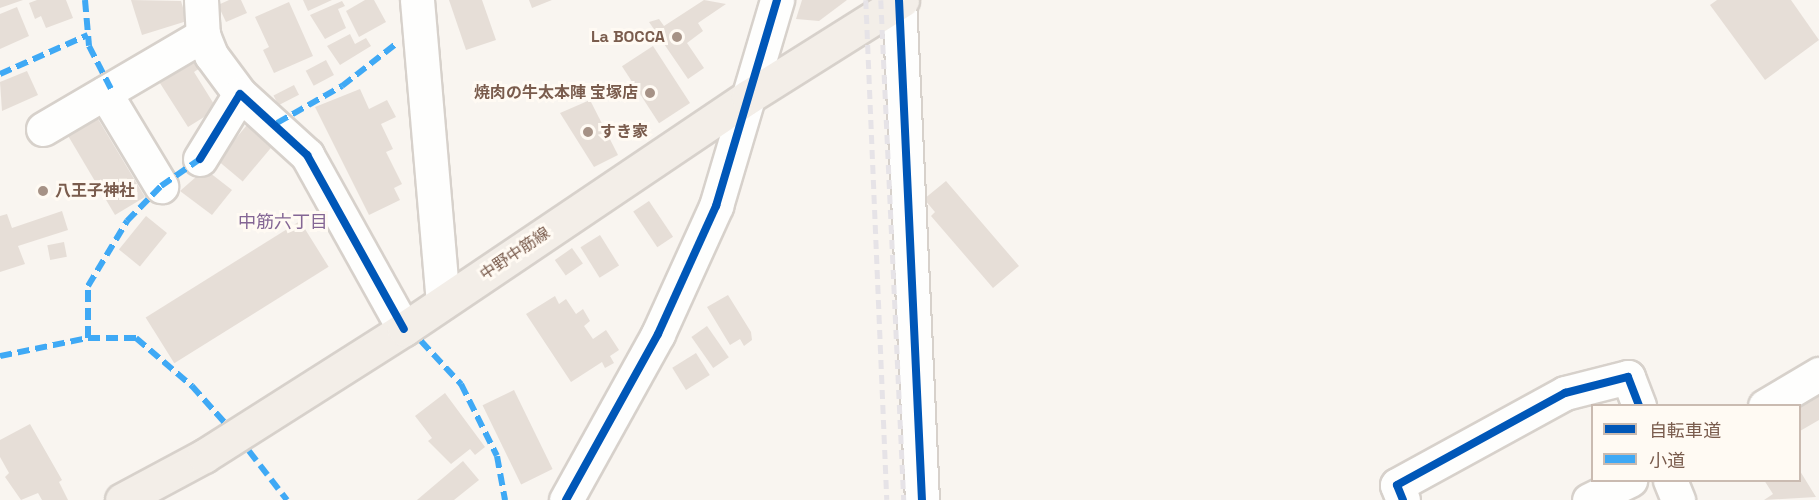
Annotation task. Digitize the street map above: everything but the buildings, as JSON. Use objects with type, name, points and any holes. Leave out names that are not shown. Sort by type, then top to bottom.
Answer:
[{"type":"main road","name":"中野中筋線","points":[[122,500],[204,456],[404,329],[748,97],[900,1]]},
{"type":"street","points":[[201,0],[203,34],[211,55],[240,94],[308,155],[404,329]]},
{"type":"street","points":[[417,0],[443,302]]},
{"type":"street","points":[[566,500],[658,334],[716,206],[777,0]]},
{"type":"street","points":[[900,1],[922,500]]},
{"type":"street","points":[[44,129],[203,34]]},
{"type":"street","points":[[105,93],[161,186]]},
{"type":"street","points":[[200,159],[240,94]]},
{"type":"street","points":[[1768,404],[1819,374]]},
{"type":"street","points":[[1392,495],[1566,393],[1628,377],[1640,404]]},
{"type":"street","points":[[1589,500],[1626,482]]},
{"type":"street","points":[[1671,482],[1678,500]]},
{"type":"railway","points":[[866,0],[887,500]]},
{"type":"railway","points":[[881,0],[904,500]]},
{"type":"marked path","points":[[85,0],[89,46],[111,89]]},
{"type":"marked path","points":[[0,74],[88,35]]},
{"type":"marked path","points":[[277,123],[342,86],[396,44]]},
{"type":"marked path","points":[[88,338],[88,286],[127,221],[161,186],[200,159]]},
{"type":"marked path","points":[[0,356],[88,338],[136,338],[192,386],[225,423]]},
{"type":"marked path","points":[[421,341],[461,384],[497,456],[505,500]]},
{"type":"marked path","points":[[249,451],[287,500]]},
{"type":"cycle path","points":[[566,500],[658,334],[716,206],[777,0]]},
{"type":"cycle path","points":[[899,0],[922,500]]},
{"type":"cycle path","points":[[200,159],[240,94],[307,155],[404,329]]},
{"type":"cycle path","points":[[1403,500],[1397,485],[1565,393],[1628,377],[1638,404]]},
{"type":"place","name":"La BOCCA","points":[[677,37]]},
{"type":"place","name":"焼肉の牛太本陣 宝塚店","points":[[650,93]]},
{"type":"place","name":"すき家","points":[[588,132]]},
{"type":"place","name":"八王子神社","points":[[43,191]]},
{"type":"district","name":"中筋六丁目","points":[[283,222]]}]
